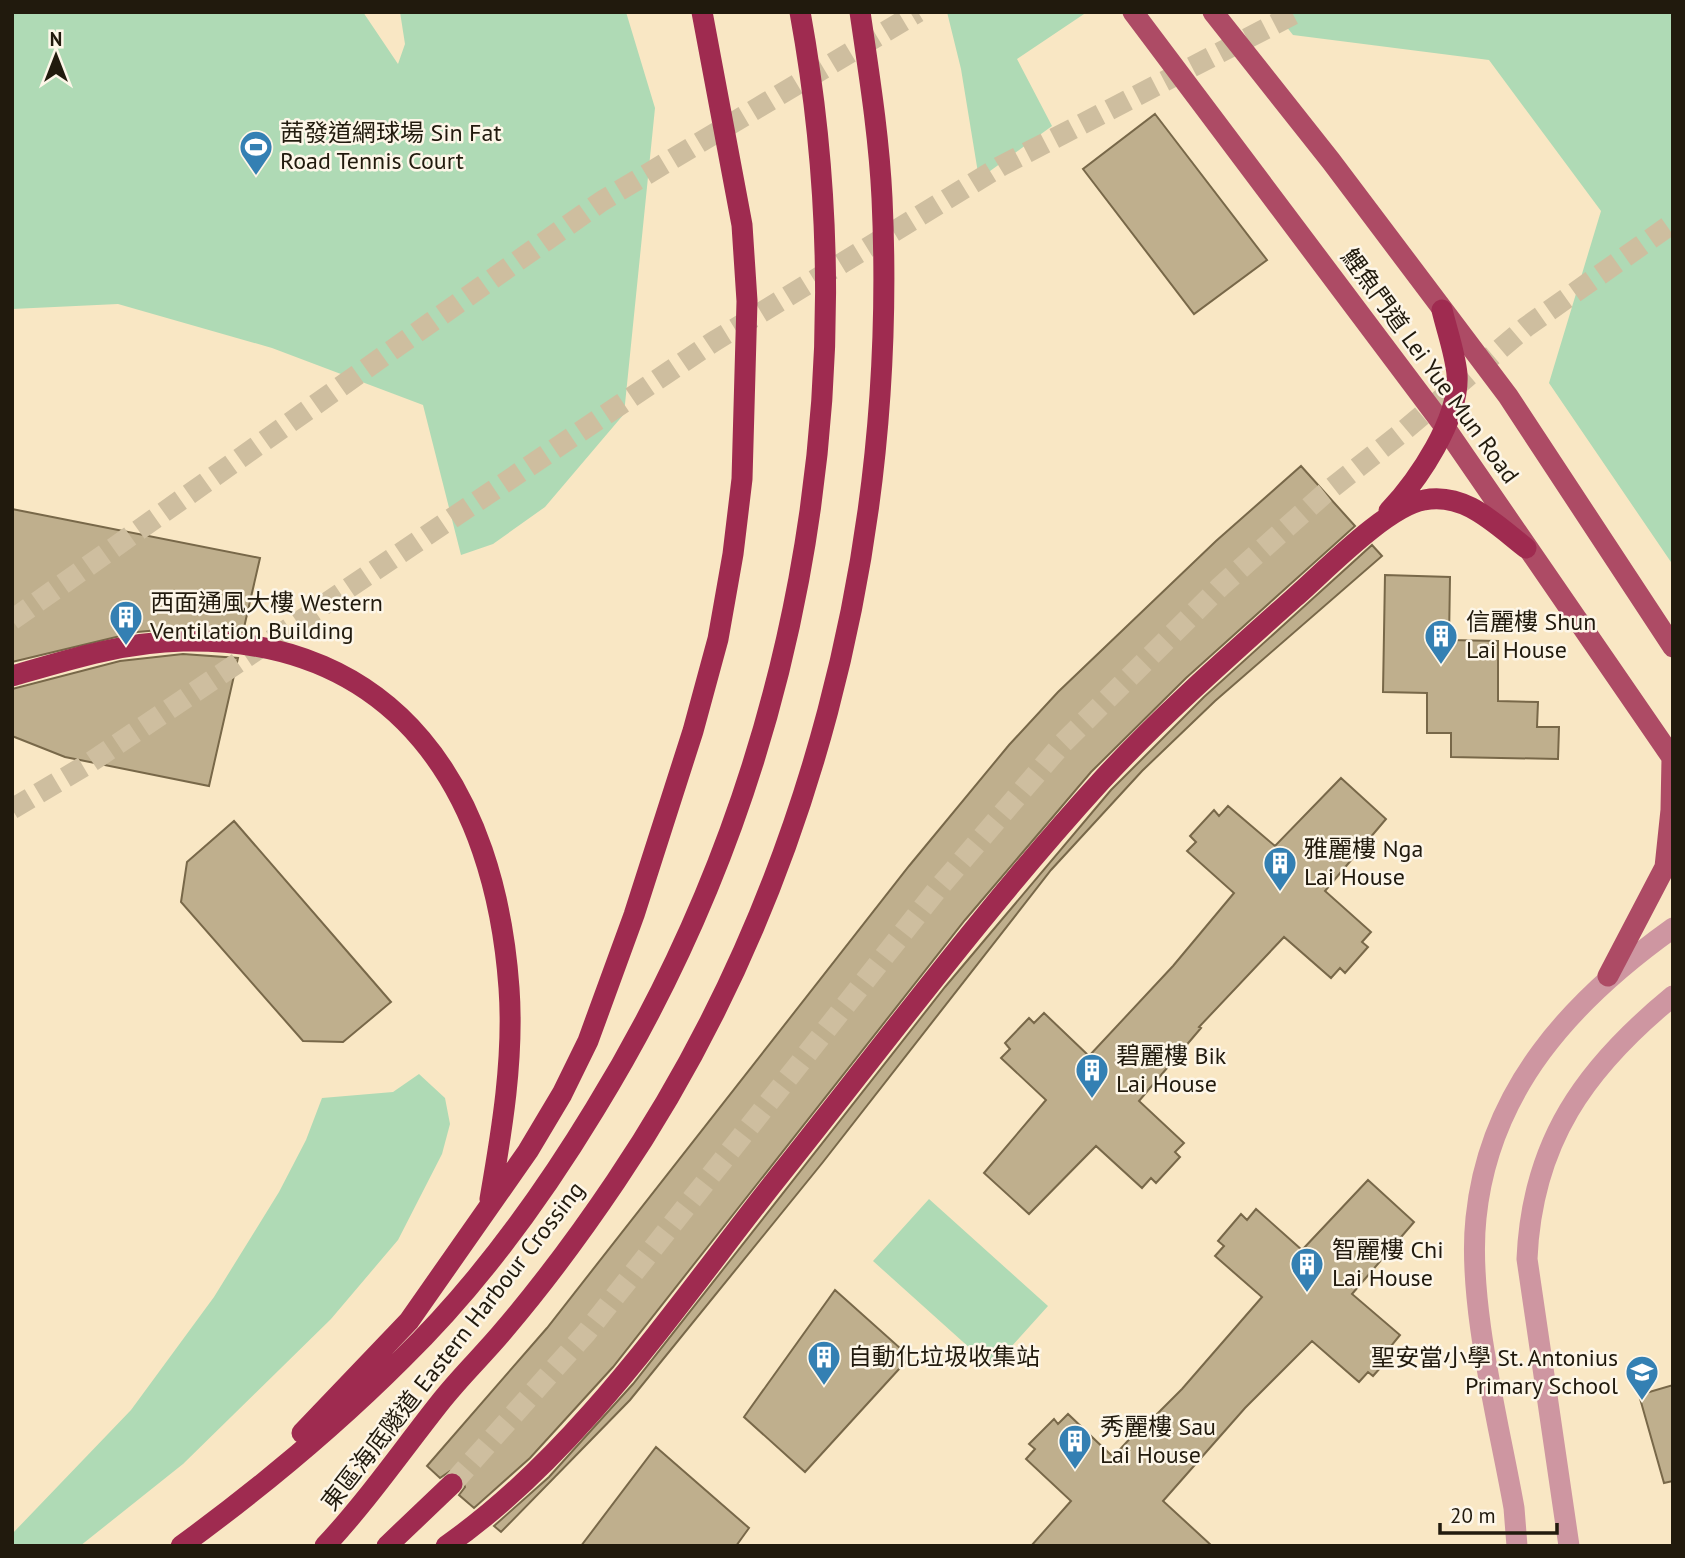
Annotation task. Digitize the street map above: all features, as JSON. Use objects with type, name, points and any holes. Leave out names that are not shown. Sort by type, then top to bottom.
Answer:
[{"type":"highway","points":[[209,1526],[409,1321],[527,1151],[588,1041],[634,915],[690,743],[725,602],[742,479],[747,301],[740,211],[702,12]]},
{"type":"highway","name":"東區海底隧道 Eastern Harbour Crossing","points":[[181,1546],[285,1468],[402,1360],[463,1293],[519,1222],[571,1149],[662,992],[700,911],[733,827],[762,741],[785,654],[803,566],[818,464],[826,297],[823,206],[809,60],[800,12]]},
{"type":"highway","name":"東區海底隧道 Eastern Harbour Crossing","points":[[325,1546],[359,1509],[444,1397],[505,1329],[563,1256],[617,1179],[667,1100],[712,1018],[752,933],[786,846],[816,757],[840,667],[859,576],[872,483],[880,391],[882,198],[875,115],[860,12]]},
{"type":"highway","points":[[1367,534],[1418,478],[1453,402],[1457,375],[1442,310]]},
{"type":"highway","points":[[446,1546],[488,1517],[593,1408],[993,906],[1104,778],[1207,676],[1367,534],[1395,512],[1422,500],[1455,499],[1484,515],[1525,548]]},
{"type":"highway","points":[[12,676],[71,660],[155,643],[211,642],[239,645],[292,656],[367,690],[390,707],[433,752],[466,806],[491,876],[500,915],[509,989],[505,1106],[489,1204]]},
{"type":"highway","points":[[387,1546],[452,1484]]},
{"type":"main road","name":"鯉魚門道 Lei Yue Mun Road","points":[[1133,12],[1444,426],[1672,759]]},
{"type":"main road","name":"鯉魚門道 Lei Yue Mun Road","points":[[1213,12],[1331,161],[1508,396],[1673,647]]},
{"type":"main road","points":[[1608,976],[1665,867],[1671,810],[1672,759]]},
{"type":"street","points":[[1517,1546],[1475,1269],[1476,1218],[1496,1131],[1516,1092],[1571,1013],[1608,976],[1673,928]]},
{"type":"street","points":[[1569,1546],[1527,1259],[1529,1222],[1536,1186],[1560,1123],[1603,1062],[1673,996]]},
{"type":"green space","points":[[12,12],[363,12],[398,64],[405,44],[400,12],[626,12],[655,108],[624,414],[545,507],[493,544],[461,555],[423,405],[272,348],[118,304],[12,309]]},
{"type":"green space","points":[[947,12],[1087,12],[1017,59],[1052,126],[979,179],[961,69]]},
{"type":"green space","points":[[1275,12],[1673,12],[1673,565],[1549,383],[1601,211],[1489,60],[1293,35]]},
{"type":"green space","points":[[419,1074],[445,1098],[450,1124],[442,1154],[398,1240],[331,1319],[183,1464],[80,1546],[12,1546],[12,1534],[131,1410],[214,1297],[279,1192],[306,1140],[322,1098],[393,1092]]},
{"type":"green space","points":[[929,1199],[1048,1306],[992,1368],[873,1261]]},
{"type":"building","points":[[1155,114],[1267,260],[1194,314],[1083,169]]},
{"type":"building","points":[[1301,466],[1355,526],[1186,678],[1091,772],[965,920],[613,1367],[530,1458],[474,1508],[459,1495],[465,1487],[461,1475],[450,1471],[440,1478],[427,1466],[547,1328],[909,866],[1009,745],[1058,692],[1216,541]]},
{"type":"building","points":[[12,509],[260,558],[243,632],[182,628],[137,632],[12,662]]},
{"type":"building","points":[[1372,545],[1382,556],[1215,701],[1142,771],[1051,870],[823,1162],[630,1400],[501,1532],[494,1526],[549,1477],[633,1384],[945,987],[1111,790],[1204,697]]},
{"type":"building","name":"信麗樓 Shun Lai House","points":[[1385,575],[1450,577],[1449,640],[1498,641],[1498,701],[1538,702],[1537,727],[1559,727],[1558,759],[1451,757],[1451,733],[1427,733],[1427,693],[1383,692]]},
{"type":"building","points":[[183,654],[238,658],[209,786],[65,757],[12,736],[12,689],[120,661]]},
{"type":"building","points":[[1341,778],[1386,819],[1325,891],[1371,932],[1362,942],[1368,947],[1345,973],[1340,968],[1331,978],[1284,937],[1199,1027],[1201,1028],[1139,1101],[1184,1143],[1175,1152],[1180,1157],[1156,1183],[1151,1178],[1142,1188],[1096,1146],[1029,1214],[984,1173],[1046,1100],[1001,1058],[1010,1049],[1005,1043],[1029,1018],[1034,1023],[1044,1013],[1089,1056],[1173,966],[1234,893],[1187,851],[1196,842],[1190,836],[1214,810],[1219,816],[1228,806],[1275,846]]},
{"type":"building","points":[[234,821],[391,1002],[343,1042],[303,1041],[181,902],[187,862]]},
{"type":"building","points":[[1368,1180],[1414,1222],[1352,1294],[1400,1335],[1391,1346],[1396,1350],[1373,1376],[1368,1372],[1359,1382],[1312,1341],[1245,1408],[1163,1501],[1212,1546],[1031,1546],[1071,1501],[1026,1459],[1035,1449],[1029,1444],[1054,1419],[1058,1424],[1068,1414],[1113,1457],[1146,1421],[1148,1423],[1182,1389],[1262,1297],[1215,1256],[1224,1246],[1218,1241],[1241,1214],[1247,1220],[1256,1209],[1302,1250]]},
{"type":"building","name":"自動化垃圾收集站","points":[[835,1290],[910,1357],[805,1472],[744,1417]]},
{"type":"building","points":[[1673,1385],[1673,1481],[1664,1483],[1639,1395]]},
{"type":"building","points":[[656,1447],[749,1528],[736,1546],[581,1546]]},
{"type":"tunnel","points":[[12,620],[602,201],[918,12]]},
{"type":"tunnel","points":[[12,809],[88,764],[713,342],[1001,166],[1298,12]]},
{"type":"tunnel","points":[[452,1484],[586,1333],[936,891],[1062,744],[1220,587],[1324,494],[1400,434],[1526,327],[1673,223]]},
{"type":"place","name":"茜發道網球場 Sin Fat Road Tennis Court","points":[[256,177]]},
{"type":"place","name":"西面通風大樓 Western Ventilation Building","points":[[126,647]]},
{"type":"place","name":"信麗樓 Shun Lai House","points":[[1441,666]]},
{"type":"place","name":"雅麗樓 Nga Lai House","points":[[1280,893]]},
{"type":"place","name":"碧麗樓 Bik Lai House","points":[[1092,1100]]},
{"type":"place","name":"智麗樓 Chi Lai House","points":[[1307,1294]]},
{"type":"place","name":"自動化垃圾收集站","points":[[824,1387]]},
{"type":"place","name":"聖安當小學 St. Antonius Primary School","points":[[1642,1402]]},
{"type":"place","name":"秀麗樓 Sau Lai House","points":[[1075,1471]]}]
